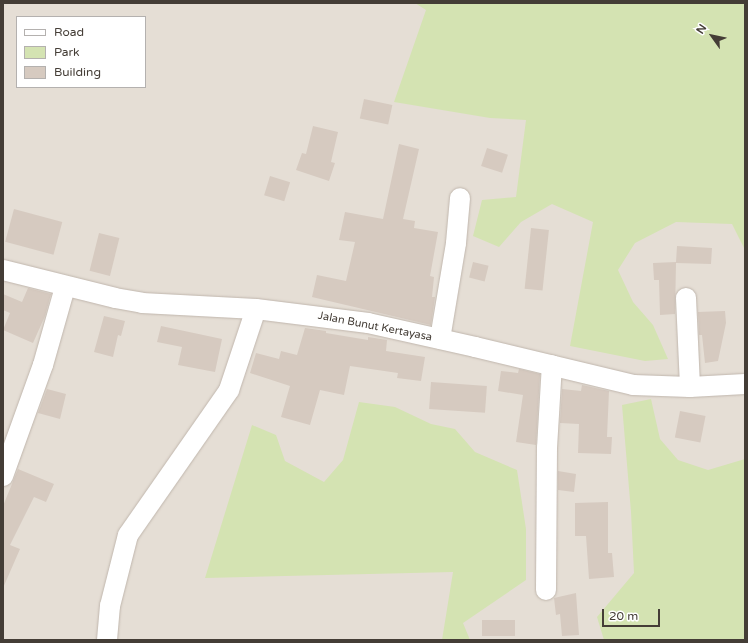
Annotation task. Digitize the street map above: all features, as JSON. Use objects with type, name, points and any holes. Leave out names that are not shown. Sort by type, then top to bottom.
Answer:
[{"type":"street","points":[[440,339],[456,243],[460,198]]},
{"type":"street","name":"Jalan Bunut Kertayasa","points":[[3,270],[65,287],[142,302],[256,309],[354,321],[440,339],[633,385],[690,387],[745,384]]},
{"type":"street","points":[[3,476],[43,365],[65,287]]},
{"type":"street","points":[[686,298],[690,387]]},
{"type":"street","points":[[107,640],[110,606],[128,535],[229,390],[256,309]]},
{"type":"street","points":[[546,590],[547,448],[552,365]]},
{"type":"path","points":[[327,640],[339,640]]},
{"type":"shaded area","points":[[3,3],[745,3],[745,640],[3,640]]},
{"type":"green space","points":[[415,3],[745,3],[745,250],[732,224],[676,222],[635,243],[618,270],[633,302],[653,325],[668,359],[645,361],[570,346],[593,222],[552,204],[521,222],[499,247],[473,236],[482,200],[516,197],[526,120],[490,118],[394,102],[426,10]]},
{"type":"green space","points":[[651,399],[660,439],[678,460],[708,470],[745,459],[745,640],[604,640],[597,617],[634,573],[631,512],[622,405]]},
{"type":"green space","points":[[359,402],[395,407],[431,424],[455,429],[475,452],[517,470],[526,529],[526,580],[463,623],[470,640],[442,640],[453,572],[205,578],[252,425],[276,435],[285,461],[324,482],[343,460]]},
{"type":"building","points":[[364,99],[392,105],[388,125],[360,119]]},
{"type":"building","points":[[313,126],[338,132],[331,162],[335,163],[329,181],[296,170],[302,153],[306,154]]},
{"type":"building","points":[[399,144],[419,149],[403,219],[415,221],[414,228],[438,232],[430,276],[434,277],[432,297],[435,297],[431,325],[312,297],[317,275],[346,281],[355,242],[339,240],[345,212],[383,219]]},
{"type":"building","points":[[487,148],[508,155],[502,173],[481,166]]},
{"type":"building","points":[[270,176],[290,182],[284,201],[264,195]]},
{"type":"building","points":[[14,209],[62,222],[53,255],[5,242]]},
{"type":"building","points":[[531,228],[549,230],[543,291],[525,289]]},
{"type":"building","points":[[99,233],[119,238],[110,276],[90,271]]},
{"type":"building","points":[[677,246],[712,248],[711,264],[676,263],[675,314],[660,315],[659,280],[654,280],[653,263],[676,262]]},
{"type":"building","points":[[473,262],[489,266],[485,281],[469,278]]},
{"type":"building","points":[[28,288],[51,294],[45,316],[33,343],[3,330],[10,313],[3,310],[3,294],[22,302]]},
{"type":"building","points":[[725,311],[726,323],[718,361],[705,363],[702,335],[699,335],[698,312]]},
{"type":"building","points":[[104,316],[125,321],[121,336],[118,335],[113,357],[94,352]]},
{"type":"building","points":[[161,326],[222,339],[215,372],[178,365],[182,347],[157,342]]},
{"type":"building","points":[[305,328],[368,340],[368,337],[387,340],[386,351],[425,357],[421,381],[397,378],[398,373],[350,366],[344,395],[320,390],[310,425],[281,417],[290,386],[250,373],[256,353],[279,359],[281,351],[297,355]]},
{"type":"building","points":[[519,369],[540,374],[536,445],[516,442],[523,395],[498,391],[501,371],[518,373]]},
{"type":"building","points":[[431,382],[487,386],[485,413],[429,409]]},
{"type":"building","points":[[582,385],[609,391],[607,437],[612,437],[611,454],[578,453],[579,424],[560,423],[562,389],[581,391]]},
{"type":"building","points":[[47,389],[66,394],[60,419],[38,413]]},
{"type":"building","points":[[680,411],[706,416],[700,442],[675,438]]},
{"type":"building","points":[[18,469],[54,484],[46,502],[34,497],[10,545],[20,549],[3,588],[3,506]]},
{"type":"building","points":[[558,471],[576,474],[574,492],[558,490]]},
{"type":"building","points":[[608,502],[608,553],[612,553],[614,577],[589,579],[586,536],[575,536],[575,503]]},
{"type":"building","points":[[576,593],[579,635],[562,636],[560,614],[556,615],[554,598]]},
{"type":"building","points":[[482,620],[515,620],[515,636],[482,636]]}]
